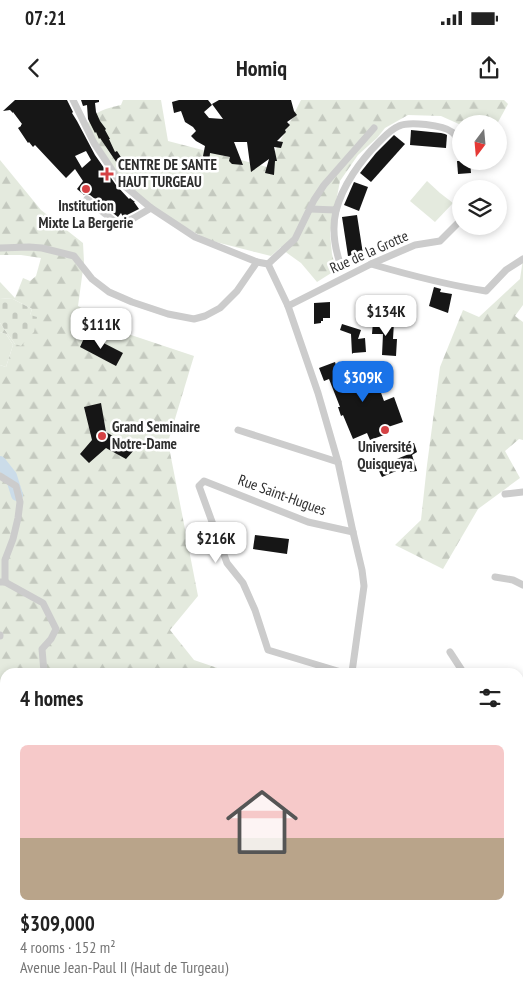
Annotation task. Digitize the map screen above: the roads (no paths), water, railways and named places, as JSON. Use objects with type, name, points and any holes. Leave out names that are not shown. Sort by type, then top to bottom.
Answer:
[{"type":"street","points":[[73,100],[94,143],[120,182],[151,208],[195,237],[257,262],[268,264]]},
{"type":"street","points":[[339,260],[334,238],[336,210],[355,170],[364,157],[392,129],[401,124],[432,125],[452,132]]},
{"type":"street","points":[[268,264],[295,239],[314,200],[324,185],[374,128]]},
{"type":"street","points":[[87,199],[114,221],[121,224],[151,208]]},
{"type":"street","points":[[310,209],[336,210]]},
{"type":"street","name":"Rue de la Grotte","points":[[288,306],[371,264],[415,246],[440,241],[452,229]]},
{"type":"street","points":[[0,248],[42,248],[74,256],[92,279],[109,292],[168,314],[194,319],[205,316],[220,308],[237,291],[257,262]]},
{"type":"street","points":[[371,264],[396,272],[486,291],[506,270],[523,259]]},
{"type":"street","points":[[268,264],[288,306],[318,393],[338,462],[352,532],[362,570],[364,586],[353,668]]},
{"type":"street","points":[[238,430],[338,462]]},
{"type":"street","points":[[0,476],[16,486],[20,502],[13,539],[5,560],[2,582],[43,602],[56,629],[51,639],[42,649],[44,668]]},
{"type":"street","name":"Rue Saint-Hugues","points":[[328,668],[268,650],[255,610],[242,583],[227,563],[199,486],[204,481],[308,522],[352,532]]},
{"type":"street","points":[[505,494],[523,492]]},
{"type":"street","points":[[495,577],[513,580],[523,585]]},
{"type":"street","points":[[450,652],[460,668]]},
{"type":"waterway","points":[[0,462],[11,476],[17,495]]},
{"type":"place","name":"CENTRE DE SANTE HAUT TURGEAU","points":[[107,174]]},
{"type":"place","name":"Institution Mixte La Bergerie","points":[[86,189]]},
{"type":"place","name":"Université Quisqueya","points":[[385,430]]},
{"type":"place","name":"Grand Seminaire Notre-Dame","points":[[102,436]]}]
